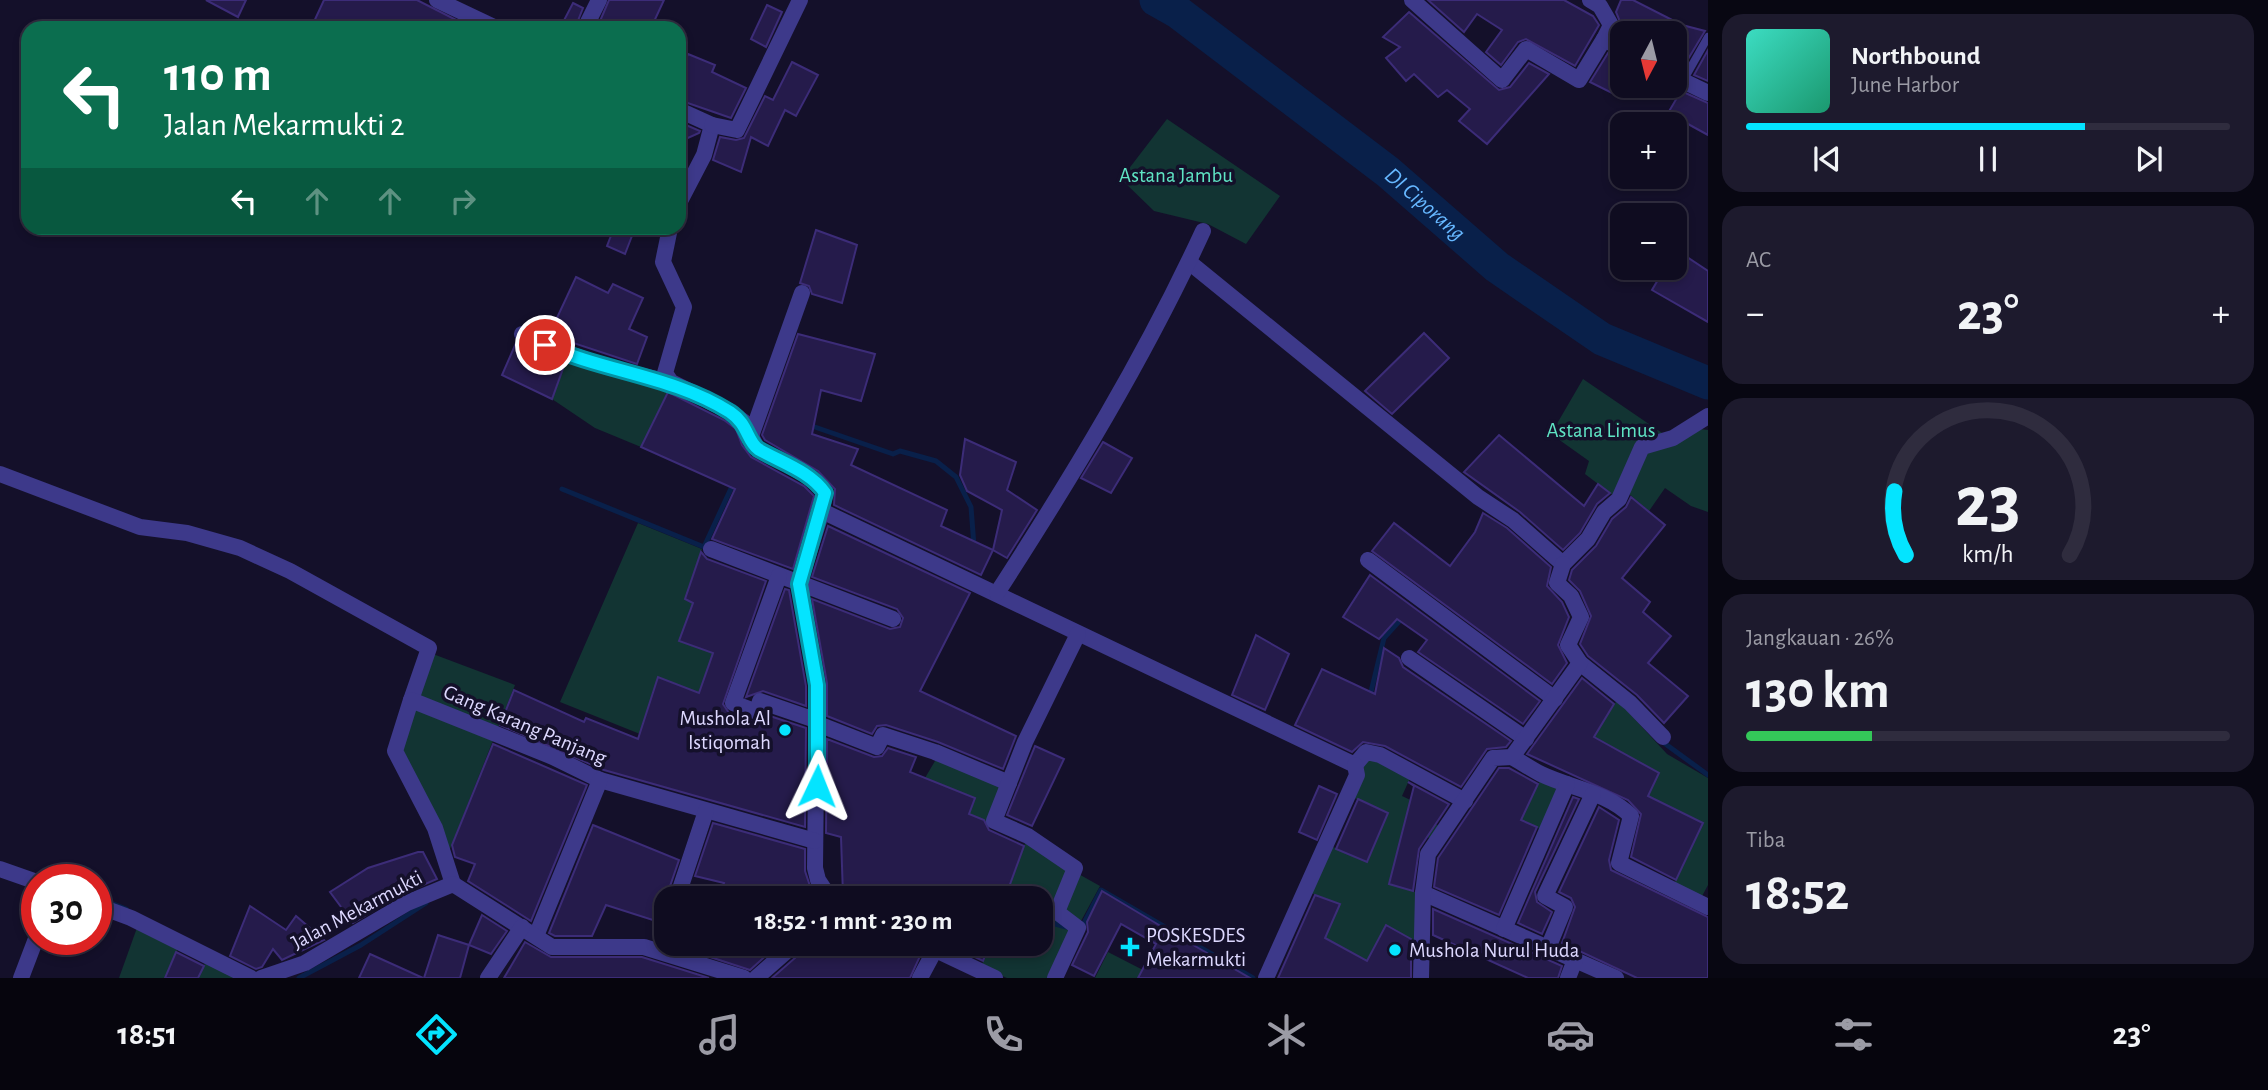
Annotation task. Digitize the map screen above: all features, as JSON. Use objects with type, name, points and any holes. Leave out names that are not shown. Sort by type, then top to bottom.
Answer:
[{"type":"street","points":[[436,0],[481,21]]},
{"type":"street","points":[[588,21],[599,0]]},
{"type":"street","points":[[686,113],[712,125],[737,130],[800,0]]},
{"type":"street","points":[[1412,0],[1502,80],[1526,49],[1579,80],[1611,24],[1600,6],[1590,0]]},
{"type":"street","points":[[1604,39],[1610,42]]},
{"type":"street","points":[[1687,83],[1708,93]]},
{"type":"street","points":[[686,190],[704,155],[712,125]]},
{"type":"street","points":[[998,593],[1069,481],[1203,232]]},
{"type":"street","points":[[669,235],[663,262],[684,307],[666,365],[665,373],[671,382]]},
{"type":"street","points":[[1189,262],[1478,497],[1514,520],[1563,564]]},
{"type":"street","points":[[750,439],[802,293]]},
{"type":"street","points":[[522,334],[567,355],[624,373],[671,382],[729,411],[744,422],[750,439],[757,448],[820,485],[825,493],[799,584],[817,685],[815,841],[818,880],[822,886]]},
{"type":"street","points":[[1662,737],[1630,703],[1580,663],[1568,645],[1581,618],[1571,596],[1557,583],[1563,564],[1588,539],[1604,512],[1619,499],[1642,447],[1673,438],[1708,416]]},
{"type":"street","points":[[0,474],[140,527],[187,533],[240,548],[290,571],[429,648],[411,700]]},
{"type":"street","points":[[822,511],[1355,765]]},
{"type":"street","points":[[711,549],[893,619]]},
{"type":"street","points":[[1368,560],[1555,699]]},
{"type":"street","points":[[779,576],[733,704],[757,712],[760,701],[877,747],[883,735],[935,752],[1009,783]]},
{"type":"street","points":[[1055,978],[1077,928],[1058,912],[1075,868],[1028,836],[994,821],[1025,742],[1078,634]]},
{"type":"street","points":[[1409,658],[1525,739]]},
{"type":"street","points":[[1512,757],[1580,663]]},
{"type":"street","name":"Gang Karang Panjang","points":[[453,884],[435,828],[395,751],[411,700],[553,757],[600,780],[815,841]]},
{"type":"street","points":[[1355,765],[1366,752],[1380,755],[1465,801]]},
{"type":"street","points":[[1421,978],[1423,893],[1428,855],[1493,758],[1512,757],[1541,774],[1618,805],[1631,816],[1619,863],[1708,907]]},
{"type":"street","points":[[1266,978],[1357,775],[1355,765]]},
{"type":"street","points":[[488,978],[529,932],[600,780]]},
{"type":"street","points":[[1504,929],[1567,784]]},
{"type":"street","points":[[1548,948],[1565,907],[1545,896],[1593,794]]},
{"type":"street","points":[[681,886],[706,811]]},
{"type":"street","points":[[0,869],[21,876]]},
{"type":"street","name":"Jalan Mekarmukti","points":[[261,978],[305,963],[407,903],[453,884],[552,947],[644,947],[654,950]]},
{"type":"street","points":[[1423,893],[1616,978]]},
{"type":"street","points":[[112,911],[251,978]]},
{"type":"street","points":[[21,978],[30,955]]},
{"type":"street","name":"Jalan Mekarmukti","points":[[675,956],[744,978]]},
{"type":"street","points":[[756,978],[781,956]]},
{"type":"street","points":[[920,978],[926,956]]},
{"type":"street","points":[[947,956],[995,978]]},
{"type":"street","points":[[1568,978],[1575,960]]},
{"type":"lane","points":[[1687,67],[1708,37]]},
{"type":"green space","name":"Astana Jambu","points":[[1167,119],[1280,196],[1246,244],[1208,224],[1154,211],[1121,179]]},
{"type":"green space","points":[[567,357],[671,386],[641,447],[595,428],[552,399]]},
{"type":"green space","name":"Astana Limus","points":[[1583,379],[1665,435],[1639,444],[1614,496],[1585,474],[1589,461],[1551,434]]},
{"type":"green space","name":"Astana Limus","points":[[1700,429],[1708,430],[1708,512],[1691,506],[1665,488],[1649,511],[1628,493],[1644,450]]},
{"type":"green space","points":[[638,523],[702,549],[685,599],[693,603],[680,641],[713,653],[699,693],[640,734],[560,702]]},
{"type":"green space","points":[[433,654],[515,685],[448,854],[400,750]]},
{"type":"green space","points":[[1617,700],[1667,754],[1708,778],[1708,885],[1701,898],[1674,884],[1702,823],[1658,822],[1640,814],[1658,773],[1594,737]]},
{"type":"green space","points":[[1366,753],[1411,776],[1402,796],[1423,806],[1420,816],[1441,827],[1434,840],[1406,828],[1389,883],[1418,893],[1417,942],[1386,926],[1367,961],[1325,938],[1339,904],[1306,891],[1328,845],[1368,861],[1387,813],[1350,796]]},
{"type":"green space","points":[[938,756],[1007,784],[977,854],[958,841],[975,798],[925,778]]},
{"type":"green space","points":[[1541,778],[1564,788],[1544,831],[1521,820]]},
{"type":"green space","points":[[1028,835],[1075,872],[1100,886],[1050,978],[1007,978],[981,967],[985,956],[1053,956],[1053,886],[1009,886]]},
{"type":"green space","points":[[138,925],[179,946],[165,978],[119,978]]},
{"type":"green space","points":[[1108,952],[1143,970],[1138,978],[1095,978]]},
{"type":"green space","points":[[206,961],[238,978],[198,978]]},
{"type":"building","points":[[206,0],[246,0],[238,17]]},
{"type":"building","points":[[324,0],[417,0],[458,21],[314,21]]},
{"type":"building","points":[[609,0],[664,0],[654,21],[600,21]]},
{"type":"building","points":[[1428,0],[1564,0],[1593,16],[1599,25],[1575,66],[1526,39],[1518,42],[1501,65],[1486,52],[1502,30],[1477,14],[1464,32]]},
{"type":"building","points":[[1621,0],[1633,0],[1674,21],[1620,21],[1616,12]]},
{"type":"building","points":[[573,3],[583,8],[578,21],[564,21]]},
{"type":"building","points":[[767,5],[782,12],[766,47],[751,39]]},
{"type":"building","points":[[1409,12],[1499,90],[1510,87],[1529,63],[1549,74],[1487,144],[1459,121],[1470,109],[1447,90],[1438,97],[1414,74],[1406,81],[1386,58],[1400,47],[1383,37]]},
{"type":"building","points":[[1687,26],[1705,31],[1687,61]]},
{"type":"building","points":[[1708,50],[1708,81],[1694,75]]},
{"type":"building","points":[[1608,53],[1610,54],[1610,92],[1590,82]]},
{"type":"building","points":[[688,54],[715,65],[712,72],[746,88],[731,118],[686,102]]},
{"type":"building","points":[[792,62],[818,75],[796,116],[785,110],[768,146],[751,137],[741,172],[713,160],[720,137],[736,140],[744,138],[765,96],[773,100]]},
{"type":"building","points":[[1687,94],[1708,103],[1708,135],[1687,123],[1687,112],[1669,112],[1677,98],[1687,98]]},
{"type":"building","points":[[686,125],[700,131],[686,139]]},
{"type":"building","points":[[816,230],[857,245],[842,303],[812,294],[809,286],[800,283]]},
{"type":"building","points":[[611,235],[632,235],[625,254],[607,246]]},
{"type":"building","points":[[1687,257],[1708,271],[1708,322],[1652,290],[1658,280],[1687,280]]},
{"type":"building","points":[[576,277],[608,293],[613,284],[643,298],[629,329],[647,337],[637,364],[549,335]]},
{"type":"building","points":[[1424,333],[1449,358],[1392,414],[1365,391]]},
{"type":"building","points":[[798,334],[875,354],[861,401],[821,390],[812,434],[858,449],[851,465],[947,510],[941,526],[993,550],[981,575],[834,505],[835,489],[818,471],[765,440],[762,435]]},
{"type":"building","points":[[516,343],[565,363],[552,399],[502,375]]},
{"type":"building","points":[[668,392],[724,420],[736,429],[742,445],[751,457],[804,486],[814,496],[793,569],[712,539],[735,489],[641,447]]},
{"type":"building","points":[[1499,435],[1584,506],[1598,484],[1610,493],[1597,504],[1580,533],[1563,550],[1520,512],[1464,472]]},
{"type":"building","points":[[965,439],[1016,462],[1007,490],[1037,510],[1007,558],[993,550],[1002,510],[967,491],[960,475]]},
{"type":"building","points":[[1103,442],[1132,458],[1111,493],[1081,478]]},
{"type":"building","points":[[1631,497],[1665,525],[1622,578],[1650,602],[1643,612],[1671,636],[1648,663],[1688,696],[1664,723],[1637,695],[1588,656],[1580,644],[1591,616],[1580,591],[1569,580],[1572,570],[1596,546],[1612,519],[1626,507]]},
{"type":"building","points":[[1483,513],[1507,528],[1551,567],[1547,586],[1562,602],[1569,617],[1558,645],[1567,663],[1552,684],[1372,551],[1394,523],[1450,566],[1475,532]]},
{"type":"building","points":[[828,526],[970,593],[920,691],[1016,736],[1003,769],[938,742],[886,725],[877,726],[872,734],[827,716],[827,683],[812,599],[890,629],[900,627],[903,618],[897,609],[812,577]]},
{"type":"building","points":[[701,552],[707,559],[766,581],[723,704],[729,713],[753,722],[764,720],[767,715],[806,728],[805,827],[604,770],[500,725],[514,690],[584,722],[586,718],[638,739],[658,677],[699,693],[713,653],[679,641],[693,603],[685,599]]},
{"type":"building","points":[[1370,575],[1540,701],[1523,724],[1418,652],[1427,640],[1397,619],[1379,639],[1343,617]]},
{"type":"building","points":[[785,589],[789,590],[806,686],[806,706],[763,691],[746,697]]},
{"type":"building","points":[[1256,635],[1289,654],[1265,710],[1232,695]]},
{"type":"building","points":[[1384,648],[1399,658],[1403,667],[1511,741],[1506,747],[1487,749],[1461,787],[1385,746],[1363,742],[1352,752],[1295,725],[1322,669],[1375,694]]},
{"type":"building","points":[[1582,678],[1614,704],[1594,737],[1659,773],[1648,796],[1703,823],[1676,880],[1631,857],[1641,814],[1628,800],[1527,754]]},
{"type":"building","points":[[827,739],[874,757],[882,756],[888,748],[916,757],[910,772],[975,798],[969,814],[984,820],[989,830],[1024,846],[1009,886],[843,886],[841,837],[826,833]]},
{"type":"building","points":[[493,744],[587,785],[531,921],[468,881],[475,864],[455,857],[452,845]]},
{"type":"building","points":[[1035,746],[1064,759],[1032,826],[1007,815]]},
{"type":"building","points":[[1499,768],[1509,768],[1538,784],[1521,820],[1537,827],[1499,915],[1434,887],[1438,858]]},
{"type":"building","points":[[1408,782],[1449,804],[1419,849],[1413,891],[1389,884],[1414,786]]},
{"type":"building","points":[[1319,786],[1337,794],[1317,840],[1299,832]]},
{"type":"building","points":[[1573,797],[1579,799],[1535,892],[1537,902],[1552,912],[1542,934],[1518,923]]},
{"type":"building","points":[[1358,799],[1388,813],[1367,862],[1336,849]]},
{"type":"building","points":[[1599,807],[1619,820],[1609,860],[1611,870],[1708,917],[1708,978],[1637,978],[1562,943],[1575,907],[1571,898],[1559,892]]},
{"type":"building","points":[[713,823],[805,849],[805,871],[810,886],[723,886],[724,883],[695,876]]},
{"type":"building","points":[[593,825],[679,860],[670,886],[654,886],[654,920],[606,905],[592,936],[555,936],[549,933]]},
{"type":"building","points":[[423,852],[437,879],[402,894],[353,923],[330,892],[368,868]]},
{"type":"building","points":[[1102,891],[1250,978],[1138,978],[1156,944],[1121,924],[1094,976],[1072,965],[1088,932],[1087,922]]},
{"type":"building","points":[[1315,895],[1340,904],[1325,938],[1367,961],[1386,925],[1411,939],[1411,978],[1278,978]]},
{"type":"building","points":[[250,906],[286,930],[296,916],[324,940],[282,960],[273,949],[262,967],[256,969],[230,956]]},
{"type":"building","points":[[1433,909],[1562,966],[1558,978],[1528,978],[1433,935]]},
{"type":"building","points":[[482,915],[507,931],[491,954],[469,945]]},
{"type":"building","points":[[438,935],[469,945],[460,978],[424,978]]},
{"type":"building","points":[[525,942],[551,957],[642,957],[709,978],[504,978]]},
{"type":"building","points":[[176,952],[204,966],[198,978],[165,978]]},
{"type":"building","points":[[370,954],[423,978],[359,978]]},
{"type":"building","points":[[707,956],[766,956],[750,970]]},
{"type":"building","points":[[797,956],[920,956],[910,978],[772,978]]},
{"type":"building","points":[[972,956],[985,956],[983,961]]},
{"type":"waterway","name":"DI Ciporang","points":[[1156,0],[1179,13],[1388,172],[1497,267],[1602,339],[1708,383]]},
{"type":"waterway","points":[[809,425],[893,454],[900,451],[936,461],[956,477],[971,507],[974,546]]},
{"type":"waterway","points":[[562,489],[704,547],[734,482]]},
{"type":"waterway","points":[[1370,696],[1384,638],[1403,617]]},
{"type":"waterway","points":[[1660,740],[1708,775]]},
{"type":"waterway","points":[[1082,927],[1101,890],[1253,978]]},
{"type":"waterway","points":[[112,903],[126,909]]},
{"type":"waterway","points":[[299,978],[361,945],[426,903]]},
{"type":"waterway","points":[[1053,923],[1070,928]]},
{"type":"place","name":"Mushola Al Istiqomah","points":[[785,730]]},
{"type":"place","name":"POSKESDES Mekarmukti","points":[[1130,947]]},
{"type":"place","name":"Mushola Nurul Huda","points":[[1395,950]]},
{"type":"route","points":[[545,345],[624,373],[671,382],[729,411],[744,422],[752,443],[757,448],[811,478],[825,493],[799,584],[800,602],[817,685],[817,786]]}]
